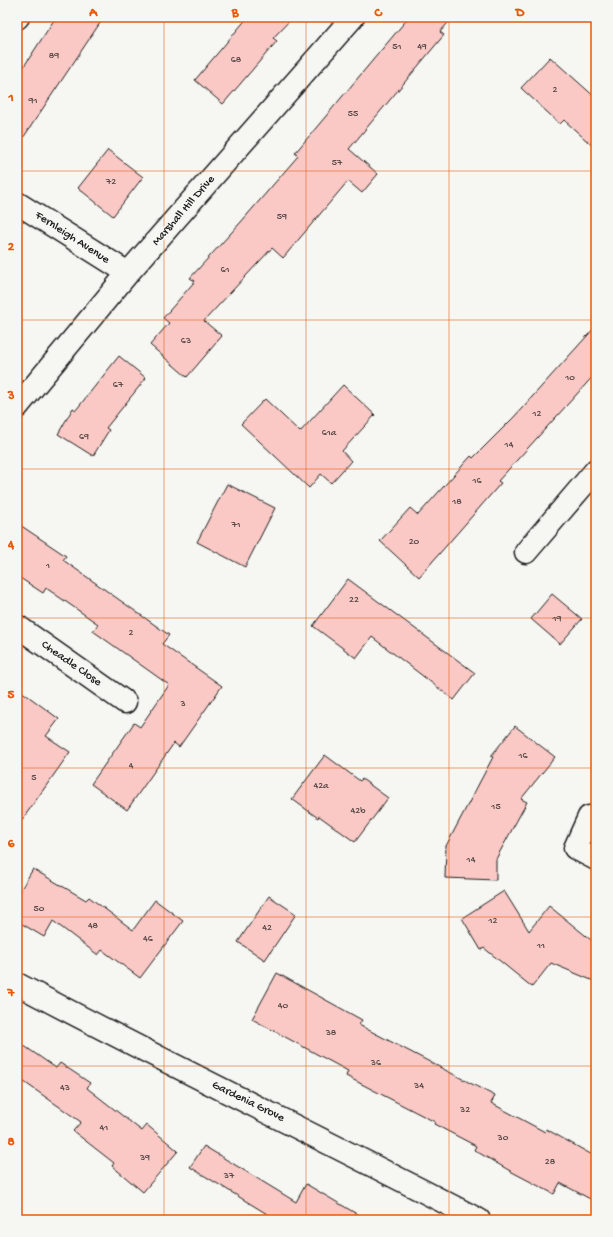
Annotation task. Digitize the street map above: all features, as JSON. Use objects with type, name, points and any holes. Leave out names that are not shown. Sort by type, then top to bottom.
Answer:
[{"type":"street","name":"Marshall Hill Drive","points":[[17,407],[128,273],[353,17]]},
{"type":"street","name":"Fernleigh Avenue","points":[[17,203],[128,273]]},
{"type":"street","points":[[526,552],[596,470]]},
{"type":"street","name":"Cheadle Close","points":[[17,626],[125,702]]},
{"type":"street","points":[[589,817],[575,848],[596,859]]},
{"type":"street","name":"Gardenia Grove","points":[[17,984],[144,1051],[354,1155],[479,1220]]},
{"type":"building","points":[[56,17],[104,17],[17,147],[17,77]]},
{"type":"building","points":[[248,17],[293,17],[273,38],[277,41],[223,104],[195,80]]},
{"type":"building","points":[[409,17],[453,17],[440,32],[444,35],[349,149],[378,174],[362,193],[348,181],[283,258],[272,248],[204,321],[222,336],[187,377],[150,345],[169,323],[163,318],[195,281],[190,278],[298,156],[295,153]]},
{"type":"building","points":[[550,57],[596,98],[596,149],[564,120],[560,124],[521,88]]},
{"type":"building","points":[[108,150],[143,177],[113,216],[78,188]]},
{"type":"building","points":[[596,326],[596,373],[498,481],[501,483],[419,577],[380,541],[410,508],[418,515],[471,456],[473,458],[514,417]]},
{"type":"building","points":[[119,356],[146,378],[106,428],[109,430],[93,456],[58,434],[73,408],[76,410]]},
{"type":"building","points":[[343,385],[375,415],[342,451],[351,461],[331,483],[321,474],[309,488],[241,424],[265,399],[300,432]]},
{"type":"building","points":[[227,484],[275,508],[245,567],[197,542]]},
{"type":"building","points":[[17,523],[66,556],[63,560],[169,635],[162,644],[222,686],[179,747],[174,743],[127,810],[91,784],[134,723],[140,727],[169,685],[93,631],[98,624],[46,588],[43,593],[17,576]]},
{"type":"building","points":[[348,579],[475,673],[454,700],[372,637],[356,658],[313,626]]},
{"type":"building","points":[[552,594],[582,619],[560,644],[531,619]]},
{"type":"building","points":[[17,688],[59,719],[46,736],[70,752],[17,827]]},
{"type":"building","points":[[515,726],[555,757],[521,799],[527,802],[496,859],[496,880],[445,878],[446,846],[493,757],[491,756]]},
{"type":"building","points":[[325,755],[360,781],[362,779],[388,798],[355,842],[292,799]]},
{"type":"building","points":[[33,869],[86,900],[89,897],[133,930],[155,900],[183,921],[140,978],[102,950],[98,955],[53,921],[44,937],[17,921],[17,896]]},
{"type":"building","points":[[504,891],[529,931],[549,906],[596,944],[596,982],[551,963],[532,987],[484,948],[481,950],[462,918]]},
{"type":"building","points":[[269,896],[296,914],[265,960],[238,942]]},
{"type":"building","points":[[277,973],[362,1020],[359,1025],[495,1096],[491,1103],[545,1132],[546,1129],[596,1157],[596,1202],[560,1183],[554,1194],[512,1172],[474,1150],[476,1146],[434,1124],[435,1122],[346,1076],[348,1071],[252,1019]]},
{"type":"building","points":[[17,1041],[56,1068],[60,1063],[90,1083],[87,1088],[142,1131],[147,1125],[178,1151],[143,1192],[112,1166],[114,1163],[73,1131],[81,1122],[17,1077]]},
{"type":"building","points":[[204,1146],[296,1202],[306,1184],[367,1220],[277,1220],[190,1167]]}]
